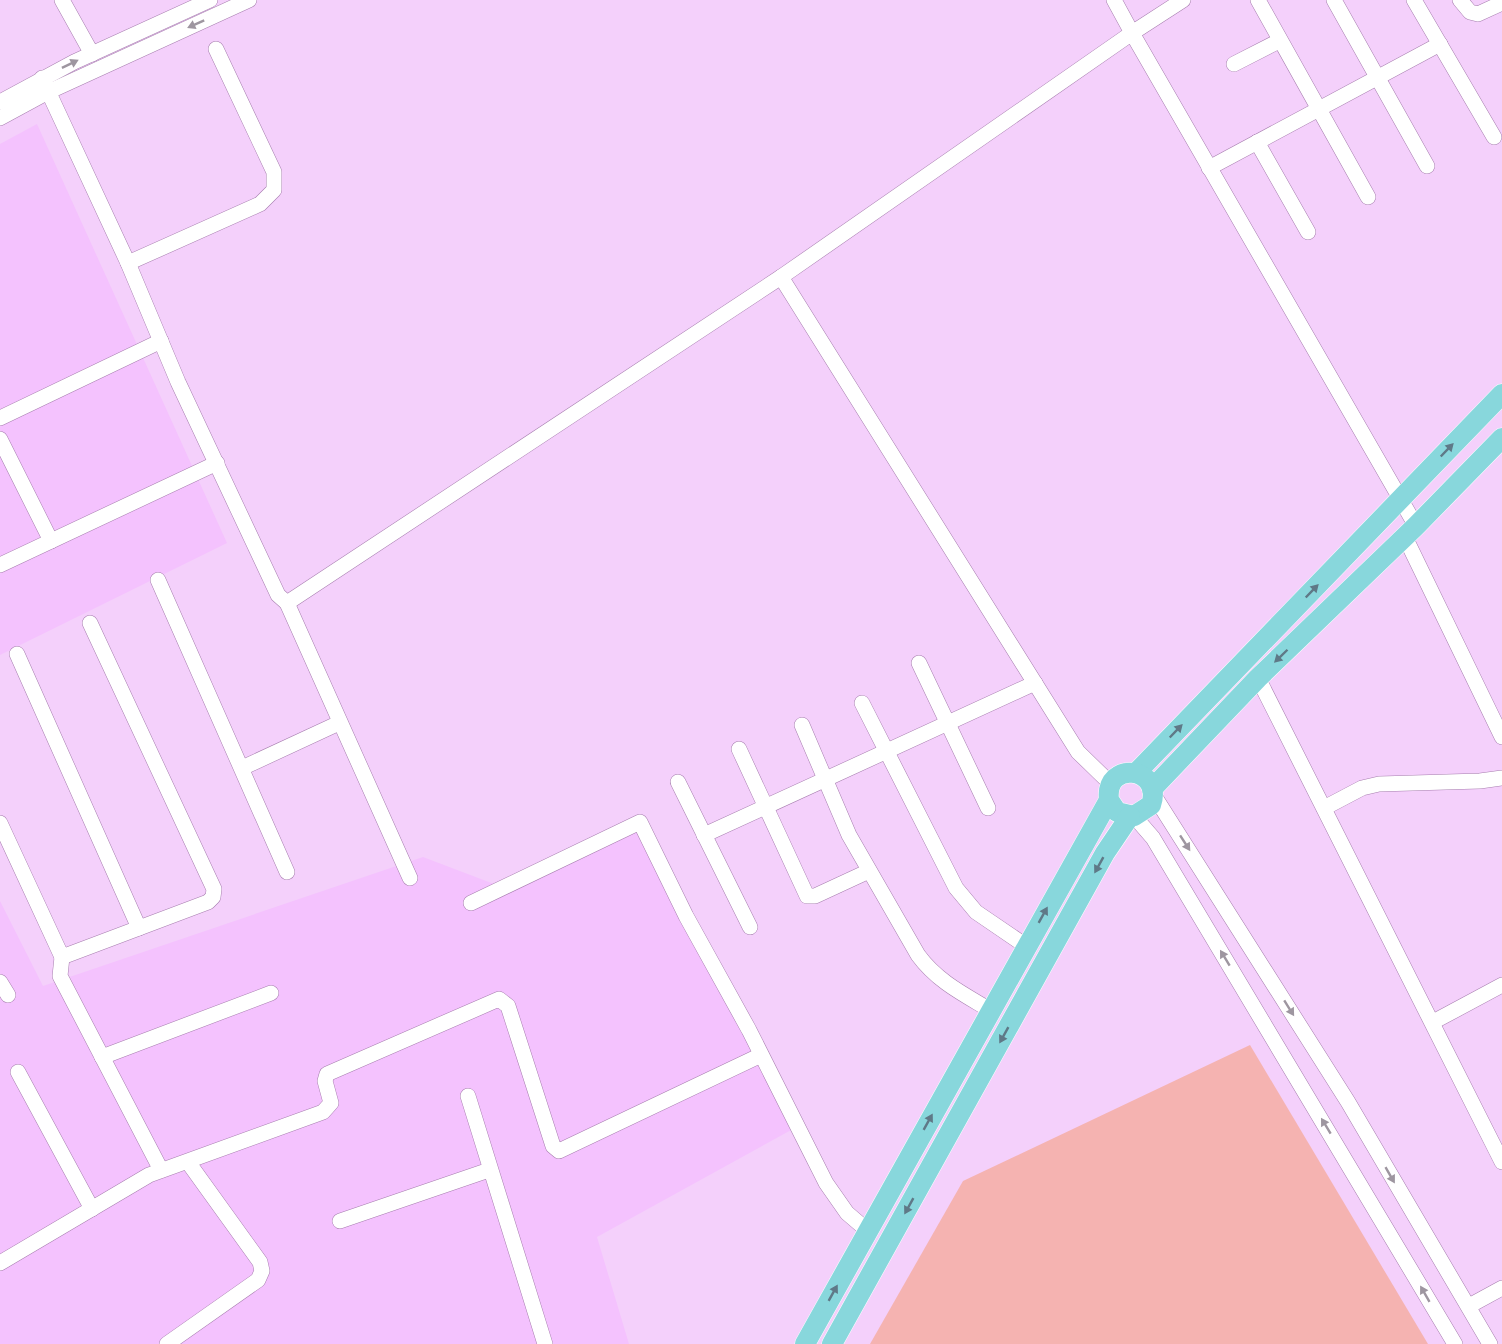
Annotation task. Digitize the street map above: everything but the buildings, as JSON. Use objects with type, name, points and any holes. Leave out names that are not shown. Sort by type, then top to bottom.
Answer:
[{"type":"main road","points":[[1136,773],[1502,394]]},
{"type":"main road","points":[[1152,791],[1258,678],[1502,438]]},
{"type":"main road","points":[[805,1344],[1119,775],[1136,773],[1146,778],[1152,791],[1150,805],[1132,816],[1105,853],[832,1344]]},
{"type":"main road","points":[[1110,792],[1117,812],[1132,816]]},
{"type":"street","points":[[63,0],[92,54]]},
{"type":"street","points":[[0,118],[92,54],[210,0]]},
{"type":"street","points":[[0,102],[249,0]]},
{"type":"street","points":[[1114,0],[1400,500],[1410,531],[1502,737]]},
{"type":"street","points":[[287,603],[781,277],[1183,0]]},
{"type":"street","points":[[1258,0],[1368,197]]},
{"type":"street","points":[[1334,0],[1427,166]]},
{"type":"street","points":[[1414,0],[1494,137]]},
{"type":"street","points":[[1460,0],[1470,12],[1478,14],[1502,3]]},
{"type":"street","points":[[1234,64],[1279,41]]},
{"type":"street","points":[[1209,168],[1440,44]]},
{"type":"street","points":[[128,263],[260,204],[274,190],[274,171],[216,49]]},
{"type":"street","points":[[45,85],[278,595],[287,603],[410,878]]},
{"type":"street","points":[[1257,142],[1308,232]]},
{"type":"street","points":[[781,277],[1078,752],[1110,792]]},
{"type":"street","points":[[0,418],[161,342]]},
{"type":"street","points":[[0,439],[51,541]]},
{"type":"street","points":[[0,565],[217,463]]},
{"type":"street","points":[[158,580],[287,872]]},
{"type":"street","points":[[62,957],[208,902],[213,897],[214,889],[90,623]]},
{"type":"street","points":[[17,654],[139,928]]},
{"type":"street","points":[[919,663],[988,808]]},
{"type":"street","points":[[1258,678],[1432,1022],[1496,1136],[1502,1162]]},
{"type":"street","points":[[704,835],[1035,683]]},
{"type":"street","points":[[862,703],[964,901],[1026,946]]},
{"type":"street","points":[[242,768],[339,723]]},
{"type":"street","points":[[802,724],[869,872],[929,971],[990,1010]]},
{"type":"street","points":[[739,749],[807,896],[815,896],[869,872]]},
{"type":"street","points":[[1324,808],[1362,788],[1379,784],[1470,782],[1502,778]]},
{"type":"street","points":[[678,782],[750,927]]},
{"type":"street","points":[[1152,791],[1348,1102],[1490,1344]]},
{"type":"street","points":[[1132,816],[1153,838],[1455,1344]]},
{"type":"street","points":[[471,903],[640,822],[686,916],[761,1054],[831,1191],[847,1213],[868,1231]]},
{"type":"street","points":[[0,823],[62,957],[60,976],[161,1170]]},
{"type":"street","points":[[1432,1022],[1502,985]]},
{"type":"street","points":[[102,1057],[271,993]]},
{"type":"street","points":[[0,1263],[161,1170],[323,1112],[331,1102],[325,1081],[327,1074],[499,999],[508,1006],[553,1146],[559,1151],[761,1054]]},
{"type":"street","points":[[18,1072],[92,1209]]},
{"type":"street","points":[[468,1096],[489,1170],[545,1344]]},
{"type":"street","points":[[167,1344],[258,1280],[262,1272],[260,1262],[188,1162]]},
{"type":"street","points":[[340,1221],[489,1170]]},
{"type":"street","points":[[1469,1306],[1502,1288]]},
{"type":"shaded area","points":[[37,124],[227,543],[0,655],[0,144]]},
{"type":"shaded area","points":[[633,822],[793,1129],[597,1237],[629,1344],[0,1344],[0,901],[43,986],[423,857],[494,884]]},
{"type":"shaded area","points":[[1250,1045],[1428,1344],[870,1344],[963,1181]]}]
